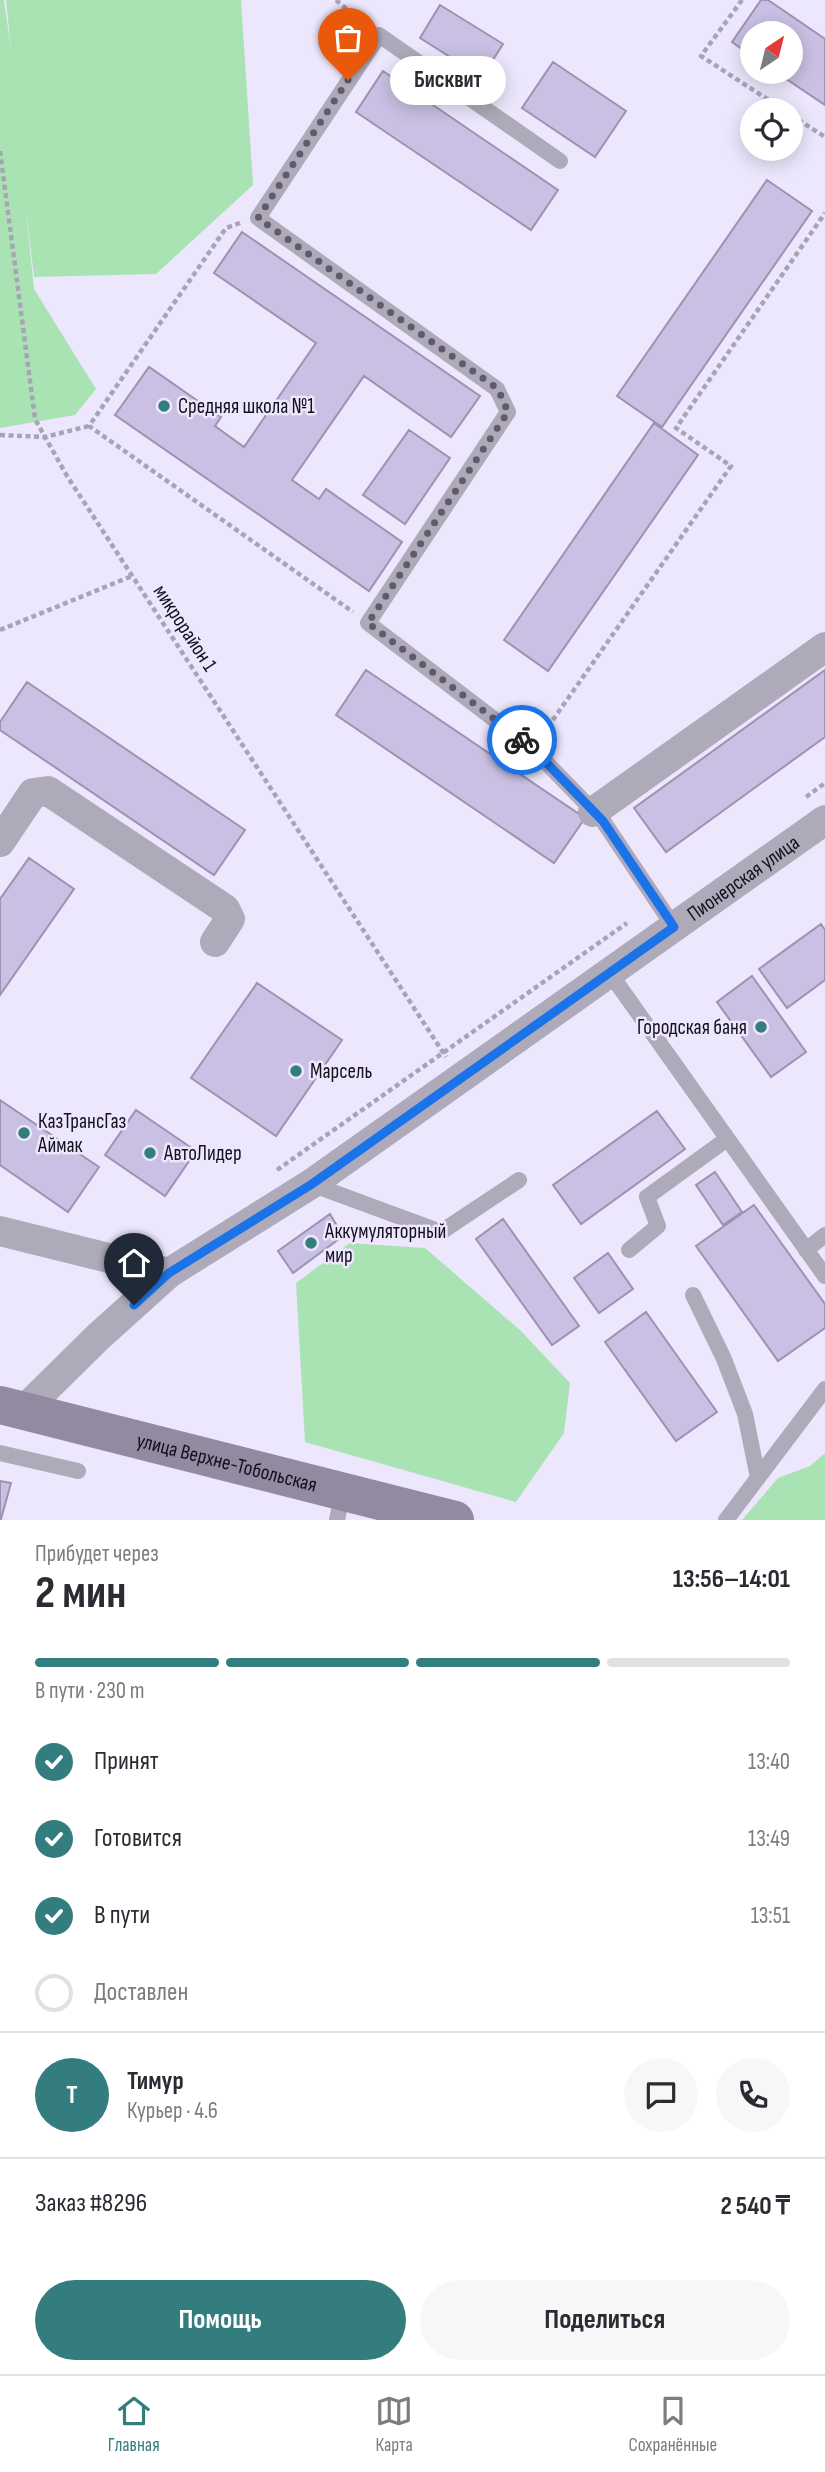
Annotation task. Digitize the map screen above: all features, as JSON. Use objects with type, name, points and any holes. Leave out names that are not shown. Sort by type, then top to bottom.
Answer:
[{"type":"street","points":[[593,811],[825,647]]},
{"type":"street","points":[[0,842],[33,793],[47,792],[225,909],[230,919],[215,942]]},
{"type":"street","name":"Пионерская улица","points":[[12,1408],[98,1338],[169,1273],[312,1184],[825,820]]},
{"type":"street","points":[[0,1231],[169,1273]]},
{"type":"street","name":"улица Верхне-Тобольская","points":[[12,1408],[340,1505],[455,1520]]},
{"type":"lane","points":[[561,161],[379,35],[258,218],[498,389],[508,412],[368,623],[533,749],[603,821],[674,927]]},
{"type":"lane","points":[[610,972],[825,1276]]},
{"type":"lane","points":[[629,1250],[657,1226],[646,1197],[727,1139]]},
{"type":"lane","points":[[312,1184],[441,1232],[519,1180]]},
{"type":"lane","points":[[806,1250],[825,1235]]},
{"type":"lane","points":[[693,1295],[724,1359],[745,1414],[758,1478]]},
{"type":"lane","points":[[726,1520],[825,1389]]},
{"type":"lane","points":[[0,1453],[78,1471]]},
{"type":"path","points":[[336,0],[379,35]]},
{"type":"path","points":[[742,0],[702,56],[766,98]]},
{"type":"path","points":[[803,123],[825,137]]},
{"type":"path","name":"микрорайон 1","points":[[0,151],[35,419],[67,475],[132,576],[460,1078]]},
{"type":"path","points":[[533,749],[731,466],[676,428],[825,213]]},
{"type":"path","points":[[0,435],[45,437],[89,426],[226,228],[258,218]]},
{"type":"path","points":[[89,426],[368,623]]},
{"type":"path","points":[[0,630],[132,576]]},
{"type":"path","points":[[803,799],[825,783]]},
{"type":"path","points":[[271,1174],[657,902]]},
{"type":"green space","points":[[0,0],[4,0],[11,49],[6,0],[241,0],[253,185],[156,274],[34,277],[25,200],[34,289],[96,389],[75,415],[0,428]]},
{"type":"green space","points":[[350,1243],[425,1248],[521,1331],[570,1383],[564,1433],[516,1502],[305,1442],[296,1283]]},
{"type":"green space","points":[[825,1453],[825,1520],[742,1520],[778,1478],[810,1466]]},
{"type":"building","points":[[761,0],[768,0],[799,21],[746,21]]},
{"type":"building","points":[[440,5],[503,44],[482,77],[420,38]]},
{"type":"building","points":[[803,24],[825,39],[825,105],[794,84],[803,84]]},
{"type":"building","points":[[740,30],[740,48],[732,42]]},
{"type":"building","points":[[553,62],[626,111],[595,157],[522,108]]},
{"type":"building","points":[[383,71],[558,190],[531,230],[356,112]]},
{"type":"building","points":[[767,180],[812,211],[662,427],[617,396]]},
{"type":"building","name":"Средняя школа №1","points":[[242,232],[480,396],[451,437],[364,376],[292,480],[319,499],[326,489],[402,542],[369,591],[115,415],[149,367],[221,417],[215,426],[244,447],[316,343],[214,273]]},
{"type":"building","points":[[654,423],[698,455],[548,671],[504,640]]},
{"type":"building","points":[[409,430],[450,458],[405,524],[363,495]]},
{"type":"building","points":[[366,670],[585,818],[554,863],[336,715]]},
{"type":"building","points":[[825,670],[825,737],[666,852],[634,808]]},
{"type":"building","points":[[27,682],[245,830],[214,875],[0,730],[0,722]]},
{"type":"building","points":[[29,858],[74,889],[0,995],[0,899]]},
{"type":"building","points":[[821,924],[825,930],[825,980],[787,1008],[759,969]]},
{"type":"building","name":"Городская баня","points":[[752,976],[806,1052],[771,1077],[717,1002]]},
{"type":"building","points":[[257,983],[342,1040],[276,1136],[191,1078]]},
{"type":"building","name":"КазТрансГаз Аймак","points":[[0,1100],[99,1167],[68,1212],[0,1165]]},
{"type":"building","name":"АвтоЛидер","points":[[136,1110],[196,1151],[165,1196],[105,1155]]},
{"type":"building","points":[[657,1111],[685,1149],[581,1224],[553,1185]]},
{"type":"building","points":[[715,1172],[742,1212],[723,1225],[696,1185]]},
{"type":"building","points":[[754,1205],[825,1304],[825,1328],[778,1361],[696,1246]]},
{"type":"building","name":"Аккумуляторный мир","points":[[330,1214],[343,1236],[293,1273],[278,1251]]},
{"type":"building","points":[[503,1219],[579,1326],[552,1345],[476,1239]]},
{"type":"building","points":[[608,1253],[633,1289],[599,1313],[574,1278]]},
{"type":"building","points":[[646,1312],[717,1412],[676,1441],[605,1342]]},
{"type":"building","points":[[0,1481],[11,1483],[1,1519],[0,1519]]},
{"type":"way so far","points":[[348,80],[258,218],[498,389],[508,412],[368,623],[522,740]]},
{"type":"place","name":"Бисквит","points":[[348,80]]},
{"type":"place","name":"Средняя школа №1","points":[[164,406]]},
{"type":"place","name":"Городская баня","points":[[761,1027]]},
{"type":"place","name":"Марсель","points":[[296,1071]]},
{"type":"place","name":"КазТрансГаз Аймак","points":[[24,1133]]},
{"type":"place","name":"АвтоЛидер","points":[[150,1153]]},
{"type":"place","name":"Аккумуляторный мир","points":[[311,1243]]},
{"type":"route","points":[[134,1305],[169,1273],[312,1184],[674,927],[603,821],[522,740]]}]
